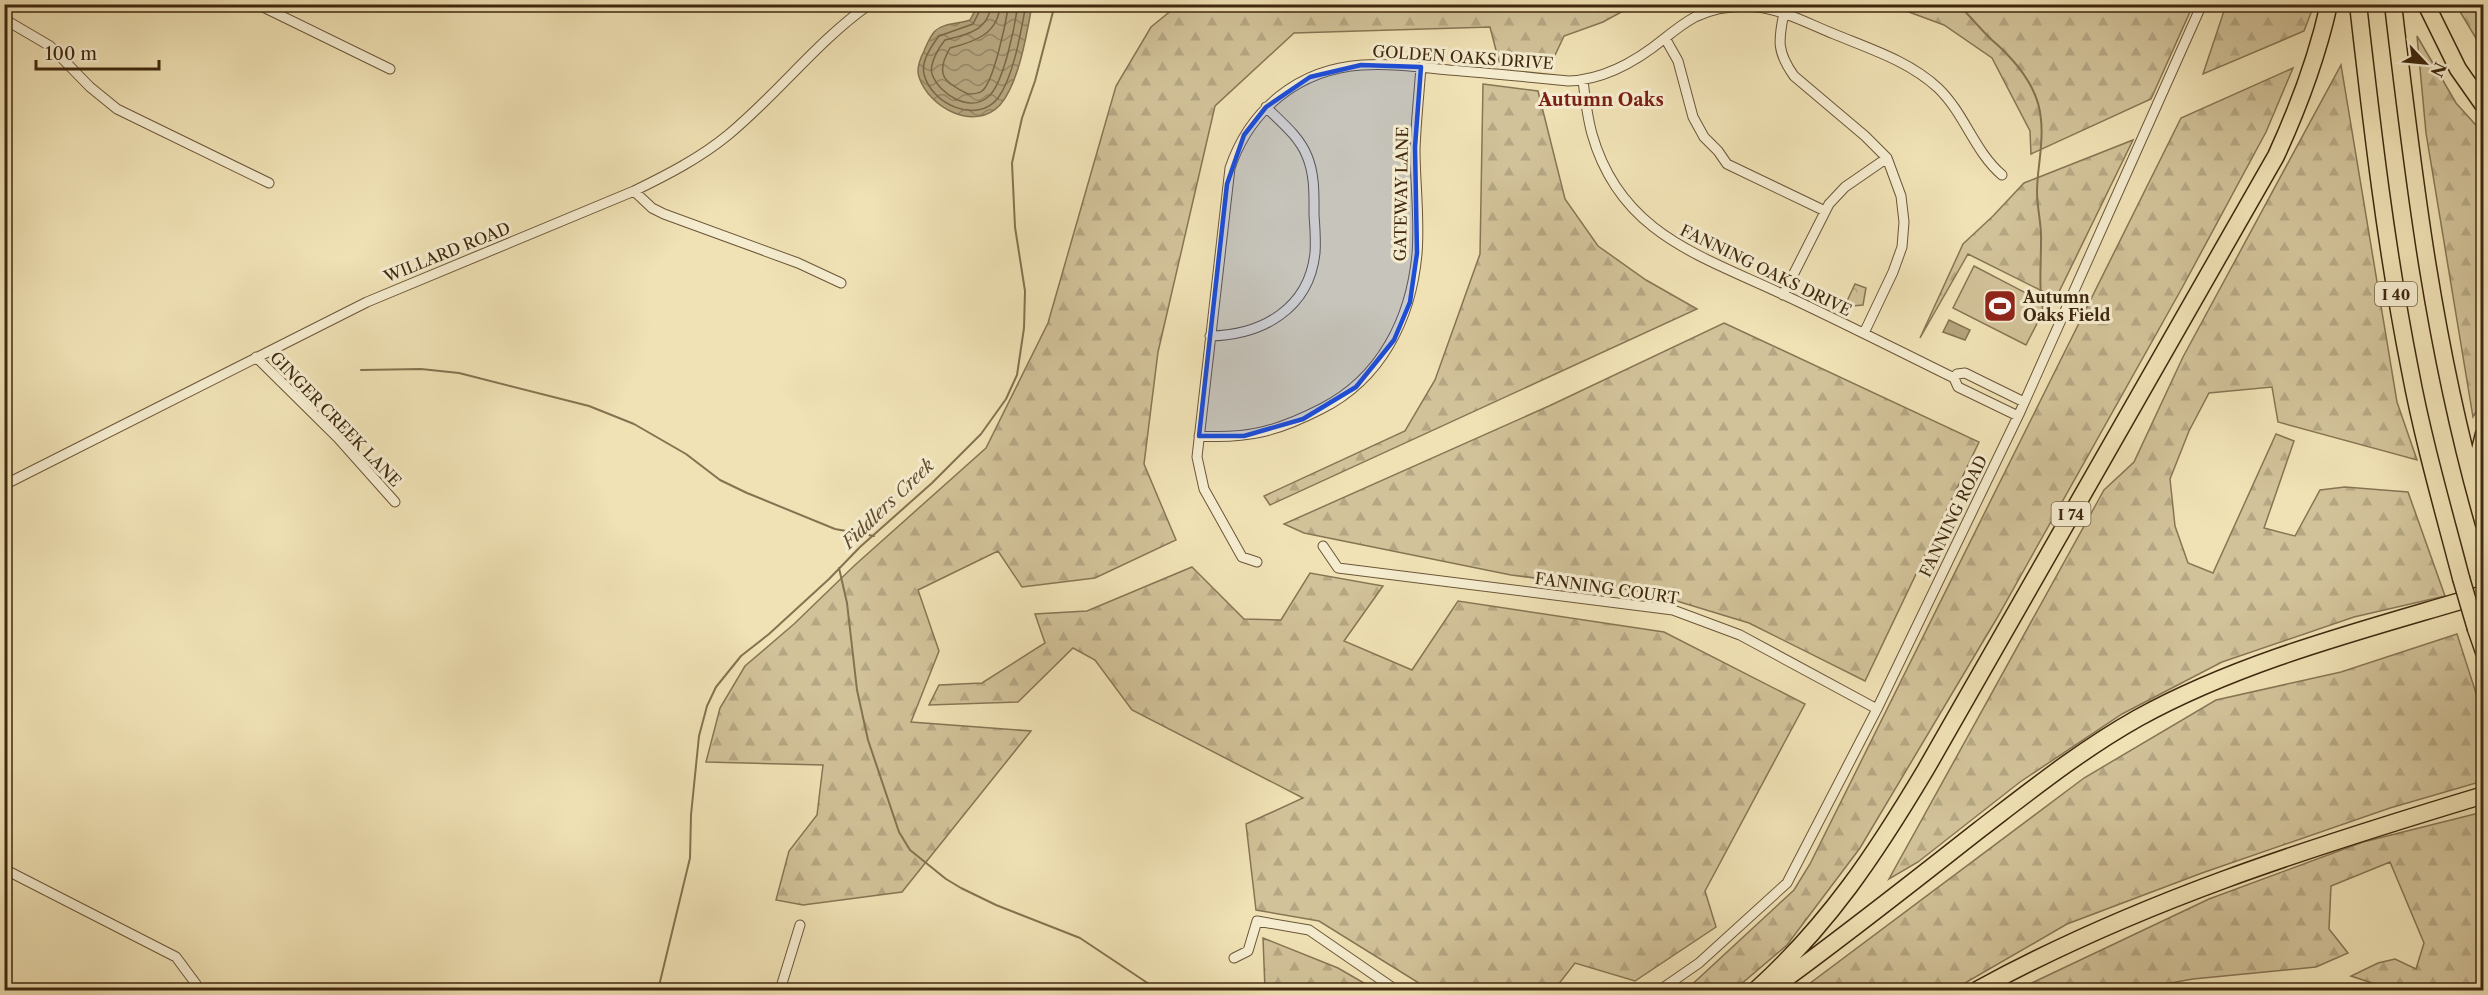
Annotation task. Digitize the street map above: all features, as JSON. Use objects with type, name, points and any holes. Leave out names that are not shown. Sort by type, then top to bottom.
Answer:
[{"type":"highway","name":"I 74","points":[[1756,990],[1831,913],[1880,845],[1926,768],[2276,156],[2312,73],[2329,4]]},
{"type":"highway","name":"I 40","points":[[2358,4],[2379,187],[2394,284],[2429,456],[2461,578],[2484,652]]},
{"type":"highway","name":"I 40","points":[[2393,4],[2414,179],[2434,315],[2458,431],[2483,521]]},
{"type":"highway","points":[[2426,4],[2458,69],[2484,106]]},
{"type":"highway","points":[[2483,521],[2479,463],[2484,434]]},
{"type":"highway","points":[[1770,990],[2041,782],[2139,718],[2186,694],[2282,658],[2484,594]]},
{"type":"highway","points":[[1977,990],[2075,941],[2240,872],[2319,845],[2484,795]]},
{"type":"street","points":[[257,4],[390,69]]},
{"type":"street","name":"WILLARD ROAD","points":[[4,485],[368,302],[634,191],[693,160],[726,136],[837,28],[870,4]]},
{"type":"street","name":"FANNING ROAD","points":[[1660,990],[1699,963],[1787,883],[1877,709],[2018,416],[2202,4]]},
{"type":"street","name":"GOLDEN OAKS DRIVE","points":[[1257,562],[1242,557],[1204,489],[1198,469],[1199,436],[1230,168],[1244,135],[1266,107],[1295,84],[1324,71],[1361,64],[1421,67],[1568,81],[1583,80],[1614,71],[1688,21],[1714,10],[1740,6],[1784,13],[1893,59],[1928,80],[1956,109],[1982,153],[2002,175]]},
{"type":"street","points":[[1784,13],[1779,37],[1781,55],[1794,76],[1865,136],[1887,158],[1901,196],[1904,235],[1896,266],[1864,333]]},
{"type":"street","points":[[4,19],[50,46],[90,87],[117,109],[269,183]]},
{"type":"street","points":[[1665,38],[1678,61],[1693,117],[1704,137],[1727,164],[1825,211]]},
{"type":"street","name":"GATEWAY LANE","points":[[1199,436],[1225,438],[1254,435],[1282,428],[1303,419],[1339,401],[1356,387],[1394,340],[1410,302],[1417,253],[1415,147],[1421,67]]},
{"type":"street","name":"FANNING OAKS DRIVE","points":[[1583,80],[1596,147],[1611,178],[1631,207],[1673,243],[1954,378],[1958,387],[2018,416]]},
{"type":"street","points":[[1210,336],[1242,333],[1275,319],[1294,302],[1311,269],[1315,240],[1311,168],[1301,144],[1266,107]]},
{"type":"street","points":[[1784,295],[1825,211],[1845,187],[1887,158]]},
{"type":"street","points":[[634,191],[652,208],[663,214],[798,263],[841,283]]},
{"type":"street","name":"GINGER CREEK LANE","points":[[256,357],[338,438],[395,502]]},
{"type":"street","name":"FANNING OAKS DRIVE","points":[[1954,378],[1958,374],[1965,373],[2024,402]]},
{"type":"street","name":"FANNING COURT","points":[[1323,546],[1338,568],[1672,610],[1740,635],[1877,709]]},
{"type":"street","points":[[4,869],[176,957],[196,984],[196,990]]},
{"type":"street","points":[[1234,958],[1248,951],[1257,921],[1310,930],[1396,990]]},
{"type":"street","points":[[780,990],[800,925]]},
{"type":"highlighted area","points":[[1361,65],[1421,67],[1415,147],[1417,253],[1410,302],[1394,340],[1356,387],[1303,419],[1244,436],[1199,436],[1227,184],[1244,135],[1266,107],[1310,77]]},
{"type":"green space","points":[[2193,4],[2151,99],[2031,154],[2030,131],[1992,58],[1944,25],[1890,5]]},
{"type":"green space","points":[[2226,4],[2314,5],[2304,31],[2203,74]]},
{"type":"green space","points":[[1178,5],[1634,5],[1603,22],[1564,36],[1550,66],[1499,62],[1490,27],[1294,33],[1215,106],[1158,352],[1144,464],[1176,540],[1095,578],[1022,587],[998,551],[918,590],[939,651],[911,722],[1031,731],[902,892],[803,905],[776,900],[789,851],[817,815],[823,765],[706,762],[720,708],[745,666],[986,448],[1048,323],[1116,86],[1151,27]]},
{"type":"green space","points":[[2456,5],[2483,5],[2483,50]]},
{"type":"green space","points":[[2417,36],[2456,103],[2483,133],[2484,399],[2473,417],[2426,133]]},
{"type":"green space","points":[[2341,65],[2397,402],[2417,460],[2278,422],[2272,387],[2209,393],[2189,431],[2170,479],[2175,526],[2188,563],[2213,573],[2276,434],[2294,441],[2264,528],[2295,536],[2320,490],[2345,487],[2408,492],[2445,596],[2354,617],[2222,662],[2122,714],[2020,782],[1918,862],[1889,879],[2104,490],[2134,462],[2183,357]]},
{"type":"green space","points":[[2293,68],[2266,132],[2182,288],[1997,618],[1860,848],[1787,945],[1734,990],[1686,990],[1794,890],[1810,864],[2181,118]]},
{"type":"green space","points":[[1483,84],[1538,91],[1565,199],[1598,246],[1646,280],[1697,309],[1270,505],[1264,496],[1405,431],[1435,380],[1480,254]]},
{"type":"green space","points":[[2133,140],[2056,298],[1968,254],[1920,338],[1963,244],[2024,183]]},
{"type":"green space","name":"Autumn Oaks Field","points":[[1974,266],[2047,304],[2026,345],[1953,308]]},
{"type":"green space","points":[[1855,284],[1866,288],[1863,305],[1852,306],[1847,301]]},
{"type":"green space","points":[[1724,323],[1979,442],[1865,681],[1749,623],[1647,592],[1511,575],[1304,533],[1284,524],[1549,406]]},
{"type":"green space","points":[[1192,567],[1244,619],[1281,620],[1310,573],[1383,586],[1344,641],[1412,670],[1458,601],[1664,632],[1805,704],[1705,891],[1716,927],[1635,981],[1575,963],[1554,990],[1430,990],[1319,921],[1256,910],[1246,824],[1303,798],[1132,710],[1095,660],[1073,648],[1018,702],[929,705],[939,685],[982,683],[1045,643],[1035,614],[1087,611]]},
{"type":"green space","points":[[2457,634],[2483,715],[2483,781],[2390,808],[2202,873],[2067,924],[1953,990],[1801,990],[2084,778],[2216,700],[2341,672]]},
{"type":"green space","points":[[2483,812],[2483,990],[2393,990],[2351,976],[2378,963],[2395,959],[2416,969],[2424,943],[2390,862],[2331,886],[2329,929],[2348,953],[2316,967],[2193,979],[2131,990],[2017,990],[2209,899],[2363,842]]},
{"type":"green space","points":[[1263,938],[1338,968],[1376,990],[1265,990]]},
{"type":"water","points":[[978,5],[1032,5],[1021,57],[1007,96],[990,113],[966,116],[942,107],[932,98],[919,77],[918,67],[927,43],[935,31],[947,25],[970,20]]},
{"type":"water","points":[[1949,320],[1970,330],[1965,340],[1943,332]]},
{"type":"waterway","name":"Fiddlers Creek","points":[[658,990],[690,858],[691,815],[699,736],[707,706],[716,687],[741,656],[769,634],[829,579],[981,434],[1006,399],[1017,375],[1024,328],[1025,291],[1015,227],[1012,163],[1022,118],[1035,81],[1055,4]]},
{"type":"waterway","points":[[1957,4],[2017,65],[2036,96],[2042,138],[2037,192],[2041,236],[2041,290],[2045,319]]},
{"type":"waterway","points":[[361,370],[421,369],[459,373],[589,406],[634,424],[686,454],[720,480],[747,493],[835,529],[874,536]]},
{"type":"waterway","points":[[839,568],[847,603],[857,690],[868,740],[899,832],[910,850],[961,888],[996,905],[1080,938],[1158,990]]},
{"type":"place","name":"Autumn Oaks Field","points":[[2000,306]]},
{"type":"district","name":"Autumn Oaks","points":[[1601,100]]}]
